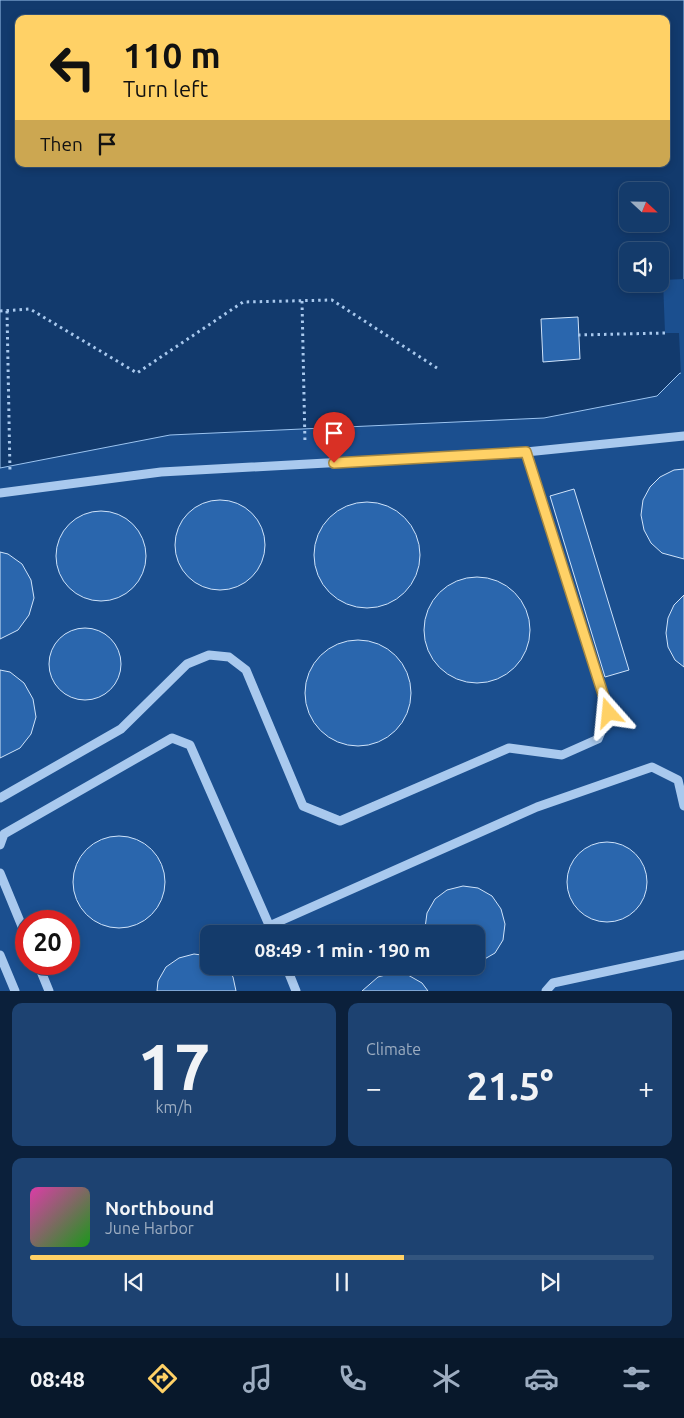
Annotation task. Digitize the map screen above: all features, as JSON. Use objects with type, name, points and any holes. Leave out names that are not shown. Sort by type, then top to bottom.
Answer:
[{"type":"lane","points":[[0,493],[161,472],[526,452],[684,436]]},
{"type":"lane","points":[[0,798],[121,729],[187,664],[209,655],[229,657],[246,670],[303,806],[340,821],[508,748],[562,755],[598,739],[609,713],[526,452]]},
{"type":"lane","points":[[0,845],[4,834],[172,738],[190,745],[269,925]]},
{"type":"lane","points":[[282,925],[537,807],[652,767],[678,780],[684,806]]},
{"type":"lane","points":[[0,873],[15,910]]},
{"type":"lane","points":[[0,955],[15,990]]},
{"type":"lane","points":[[546,990],[553,983],[684,955]]},
{"type":"lane","points":[[43,975],[49,990]]},
{"type":"lane","points":[[290,975],[296,990]]},
{"type":"path","points":[[0,311],[30,308],[137,373],[243,302],[332,300],[437,368]]},
{"type":"path","points":[[302,301],[306,444]]},
{"type":"path","points":[[7,311],[10,473]]},
{"type":"path","points":[[578,335],[665,333]]},
{"type":"water","points":[[0,0],[684,0],[684,374],[680,373],[657,396],[544,418],[170,435],[0,468]]},
{"type":"pier","points":[[684,279],[684,376],[681,376],[679,333],[665,333],[663,292],[669,292],[669,280]]},
{"type":"building","points":[[578,317],[580,359],[543,362],[541,319]]},
{"type":"building","points":[[684,469],[684,559],[662,553],[651,543],[644,530],[641,515],[643,500],[650,487],[660,477],[674,470]]},
{"type":"building","points":[[574,489],[629,670],[605,677],[550,496]]},
{"type":"building","points":[[220,500],[237,503],[252,513],[262,528],[265,545],[262,562],[252,577],[237,587],[220,590],[203,587],[188,577],[178,562],[175,545],[178,528],[188,513],[203,503]]},
{"type":"building","points":[[367,502],[387,506],[404,518],[416,535],[420,555],[416,575],[404,592],[387,604],[367,608],[347,604],[330,592],[318,575],[314,555],[318,535],[330,518],[347,506]]},
{"type":"building","points":[[101,511],[118,514],[133,524],[143,539],[146,556],[143,573],[133,588],[118,598],[101,601],[84,598],[69,588],[59,573],[56,556],[59,539],[69,524],[84,514]]},
{"type":"building","points":[[0,552],[8,554],[22,564],[31,580],[34,598],[29,615],[18,630],[0,639]]},
{"type":"building","points":[[477,577],[497,581],[514,593],[526,610],[530,630],[526,650],[514,667],[497,679],[477,683],[457,679],[440,667],[428,650],[424,630],[428,610],[440,593],[457,581]]},
{"type":"building","points":[[684,595],[684,667],[675,660],[668,647],[666,633],[668,618],[674,605]]},
{"type":"building","points":[[85,628],[99,631],[111,638],[118,650],[121,664],[118,678],[111,690],[99,697],[85,700],[71,697],[59,690],[52,678],[49,664],[52,650],[59,638],[71,631]]},
{"type":"building","points":[[358,640],[378,644],[395,656],[407,673],[411,693],[407,713],[395,730],[378,742],[358,746],[338,742],[321,730],[309,713],[305,693],[309,673],[321,656],[338,644]]},
{"type":"building","points":[[0,670],[10,672],[24,683],[33,699],[36,717],[31,734],[20,748],[0,758]]},
{"type":"building","points":[[119,836],[137,840],[151,850],[161,864],[165,882],[161,900],[151,914],[137,924],[119,928],[101,924],[87,914],[77,900],[73,882],[77,864],[87,850],[101,840]]},
{"type":"building","points":[[607,842],[622,845],[635,854],[644,867],[647,882],[644,897],[635,910],[622,919],[607,922],[592,919],[579,910],[570,897],[567,882],[570,867],[579,854],[592,845]]},
{"type":"building","points":[[463,886],[478,888],[492,896],[501,909],[505,924],[503,940],[495,953],[485,959],[485,925],[425,925],[427,913],[435,899],[447,890]]},
{"type":"building","points":[[194,954],[200,955],[200,975],[232,975],[236,991],[157,991],[158,981],[166,967],[179,958]]},
{"type":"building","points":[[408,975],[422,983],[428,991],[362,991],[378,977]]},
{"type":"route","points":[[334,463],[526,452],[609,713]]}]
